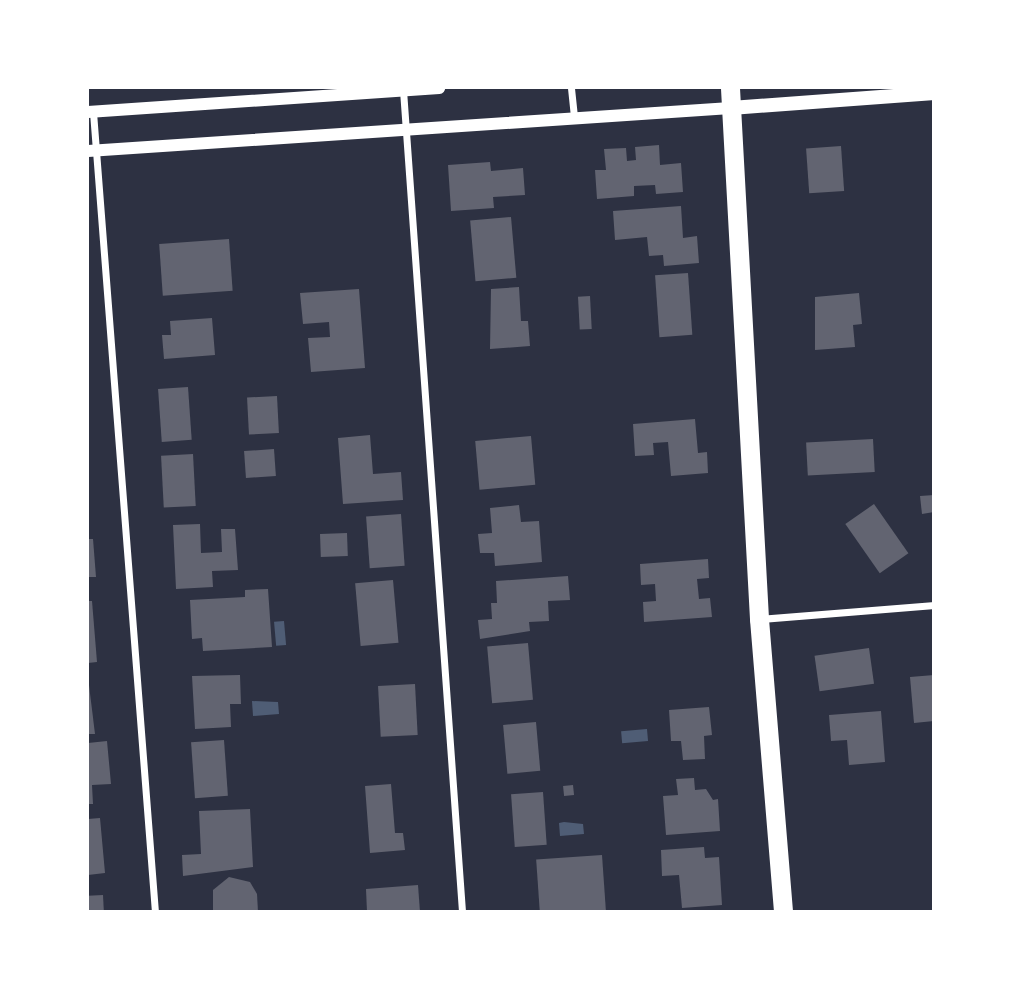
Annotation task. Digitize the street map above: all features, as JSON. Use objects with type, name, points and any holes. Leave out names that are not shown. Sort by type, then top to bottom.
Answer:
[{"type":"highway","points":[[730,88],[759,619],[783,912]]},
{"type":"main road","points":[[731,108],[933,93]]},
{"type":"street","points":[[155,912],[90,112],[439,88]]},
{"type":"street","points":[[571,88],[574,119]]},
{"type":"street","points":[[403,90],[463,912]]},
{"type":"street","points":[[92,151],[731,108]]},
{"type":"street","points":[[759,619],[933,605]]},
{"type":"water","points":[[284,621],[286,645],[276,646],[274,622]]},
{"type":"water","points":[[252,701],[278,702],[279,714],[253,716]]},
{"type":"water","points":[[647,729],[648,741],[622,743],[621,731]]},
{"type":"water","points":[[559,823],[583,824],[584,834],[560,836]]},
{"type":"building","points":[[659,145],[660,165],[681,163],[683,192],[656,194],[655,185],[634,186],[634,196],[597,199],[595,170],[606,170],[604,149],[626,148],[627,161],[636,160],[635,147]]},
{"type":"building","points":[[841,146],[844,191],[809,193],[806,148]]},
{"type":"building","points":[[490,162],[491,171],[523,168],[525,195],[493,197],[494,208],[451,211],[448,165]]},
{"type":"building","points":[[681,206],[683,238],[697,236],[699,263],[664,266],[663,255],[649,256],[647,237],[615,240],[613,211]]},
{"type":"building","points":[[511,217],[516,278],[475,281],[470,221]]},
{"type":"building","points":[[229,239],[233,291],[163,296],[159,244]]},
{"type":"building","points":[[688,273],[692,335],[659,337],[655,275]]},
{"type":"building","points":[[519,287],[521,321],[528,321],[530,346],[490,349],[491,289]]},
{"type":"building","points":[[359,289],[365,368],[311,372],[308,338],[330,337],[329,322],[303,324],[300,293]]},
{"type":"building","points":[[859,293],[862,324],[853,325],[855,347],[815,350],[815,297]]},
{"type":"building","points":[[590,296],[592,329],[580,330],[578,297]]},
{"type":"building","points":[[212,318],[215,355],[164,359],[162,335],[171,335],[170,321]]},
{"type":"building","points":[[188,387],[192,440],[162,442],[158,389]]},
{"type":"building","points":[[277,396],[279,433],[249,435],[247,398]]},
{"type":"building","points":[[695,419],[698,453],[707,452],[708,473],[671,476],[668,442],[653,443],[654,455],[635,456],[633,424]]},
{"type":"building","points":[[370,435],[373,474],[401,472],[403,500],[343,504],[338,438]]},
{"type":"building","points":[[531,436],[535,485],[479,490],[475,441]]},
{"type":"building","points":[[873,439],[875,472],[808,475],[806,443]]},
{"type":"building","points":[[274,449],[276,476],[246,478],[244,451]]},
{"type":"building","points":[[193,454],[196,506],[164,508],[161,456]]},
{"type":"building","points":[[934,495],[934,512],[922,514],[920,496]]},
{"type":"building","points":[[874,504],[908,553],[880,573],[845,524]]},
{"type":"building","points":[[519,505],[521,522],[539,521],[542,562],[495,566],[494,553],[480,553],[478,534],[492,533],[490,508]]},
{"type":"building","points":[[401,514],[405,566],[370,568],[366,516]]},
{"type":"building","points":[[200,524],[201,553],[222,552],[221,529],[235,529],[238,570],[212,571],[213,587],[176,589],[173,525]]},
{"type":"building","points":[[347,533],[348,556],[321,557],[320,534]]},
{"type":"building","points":[[88,539],[93,539],[96,577],[88,577]]},
{"type":"building","points":[[708,559],[709,578],[697,579],[699,599],[710,598],[712,617],[644,622],[643,602],[656,601],[655,584],[641,585],[640,564]]},
{"type":"building","points":[[568,576],[570,600],[548,601],[549,621],[529,622],[530,631],[480,639],[478,620],[492,619],[491,603],[497,603],[496,581]]},
{"type":"building","points":[[393,580],[398,643],[361,646],[355,583]]},
{"type":"building","points":[[268,589],[272,647],[203,651],[202,638],[192,639],[190,600],[245,597],[245,590]]},
{"type":"building","points":[[88,601],[92,601],[97,662],[88,663]]},
{"type":"building","points":[[528,643],[533,700],[492,703],[487,647]]},
{"type":"building","points":[[869,648],[874,684],[820,691],[815,656]]},
{"type":"building","points":[[240,675],[241,704],[230,704],[231,727],[195,729],[192,676]]},
{"type":"building","points":[[934,675],[934,721],[914,723],[910,677]]},
{"type":"building","points":[[88,677],[95,734],[88,734]]},
{"type":"building","points":[[415,684],[418,735],[381,737],[378,686]]},
{"type":"building","points":[[709,707],[712,735],[704,736],[705,759],[683,760],[681,741],[671,741],[669,710]]},
{"type":"building","points":[[881,711],[885,762],[849,765],[847,740],[831,741],[829,715]]},
{"type":"building","points":[[536,722],[540,771],[507,774],[503,725]]},
{"type":"building","points":[[224,740],[228,796],[195,798],[191,742]]},
{"type":"building","points":[[107,741],[111,784],[92,785],[93,804],[88,804],[88,743]]},
{"type":"building","points":[[694,778],[695,790],[706,789],[713,800],[718,799],[720,831],[666,835],[663,796],[678,795],[676,779]]},
{"type":"building","points":[[391,784],[395,833],[403,833],[405,850],[370,853],[365,786]]},
{"type":"building","points":[[573,785],[574,795],[564,796],[563,786]]},
{"type":"building","points":[[543,792],[547,845],[515,847],[511,794]]},
{"type":"building","points":[[250,809],[253,867],[183,876],[182,855],[201,854],[199,811]]},
{"type":"building","points":[[100,818],[105,873],[88,875],[88,819]]},
{"type":"building","points":[[704,847],[705,858],[719,857],[722,905],[682,908],[679,875],[662,876],[661,850]]},
{"type":"building","points":[[602,855],[606,912],[540,912],[536,860]]},
{"type":"building","points":[[229,877],[250,882],[257,894],[258,912],[213,912],[213,890]]},
{"type":"building","points":[[418,885],[420,912],[367,912],[366,889]]},
{"type":"building","points":[[103,895],[104,912],[89,912],[88,896]]}]
